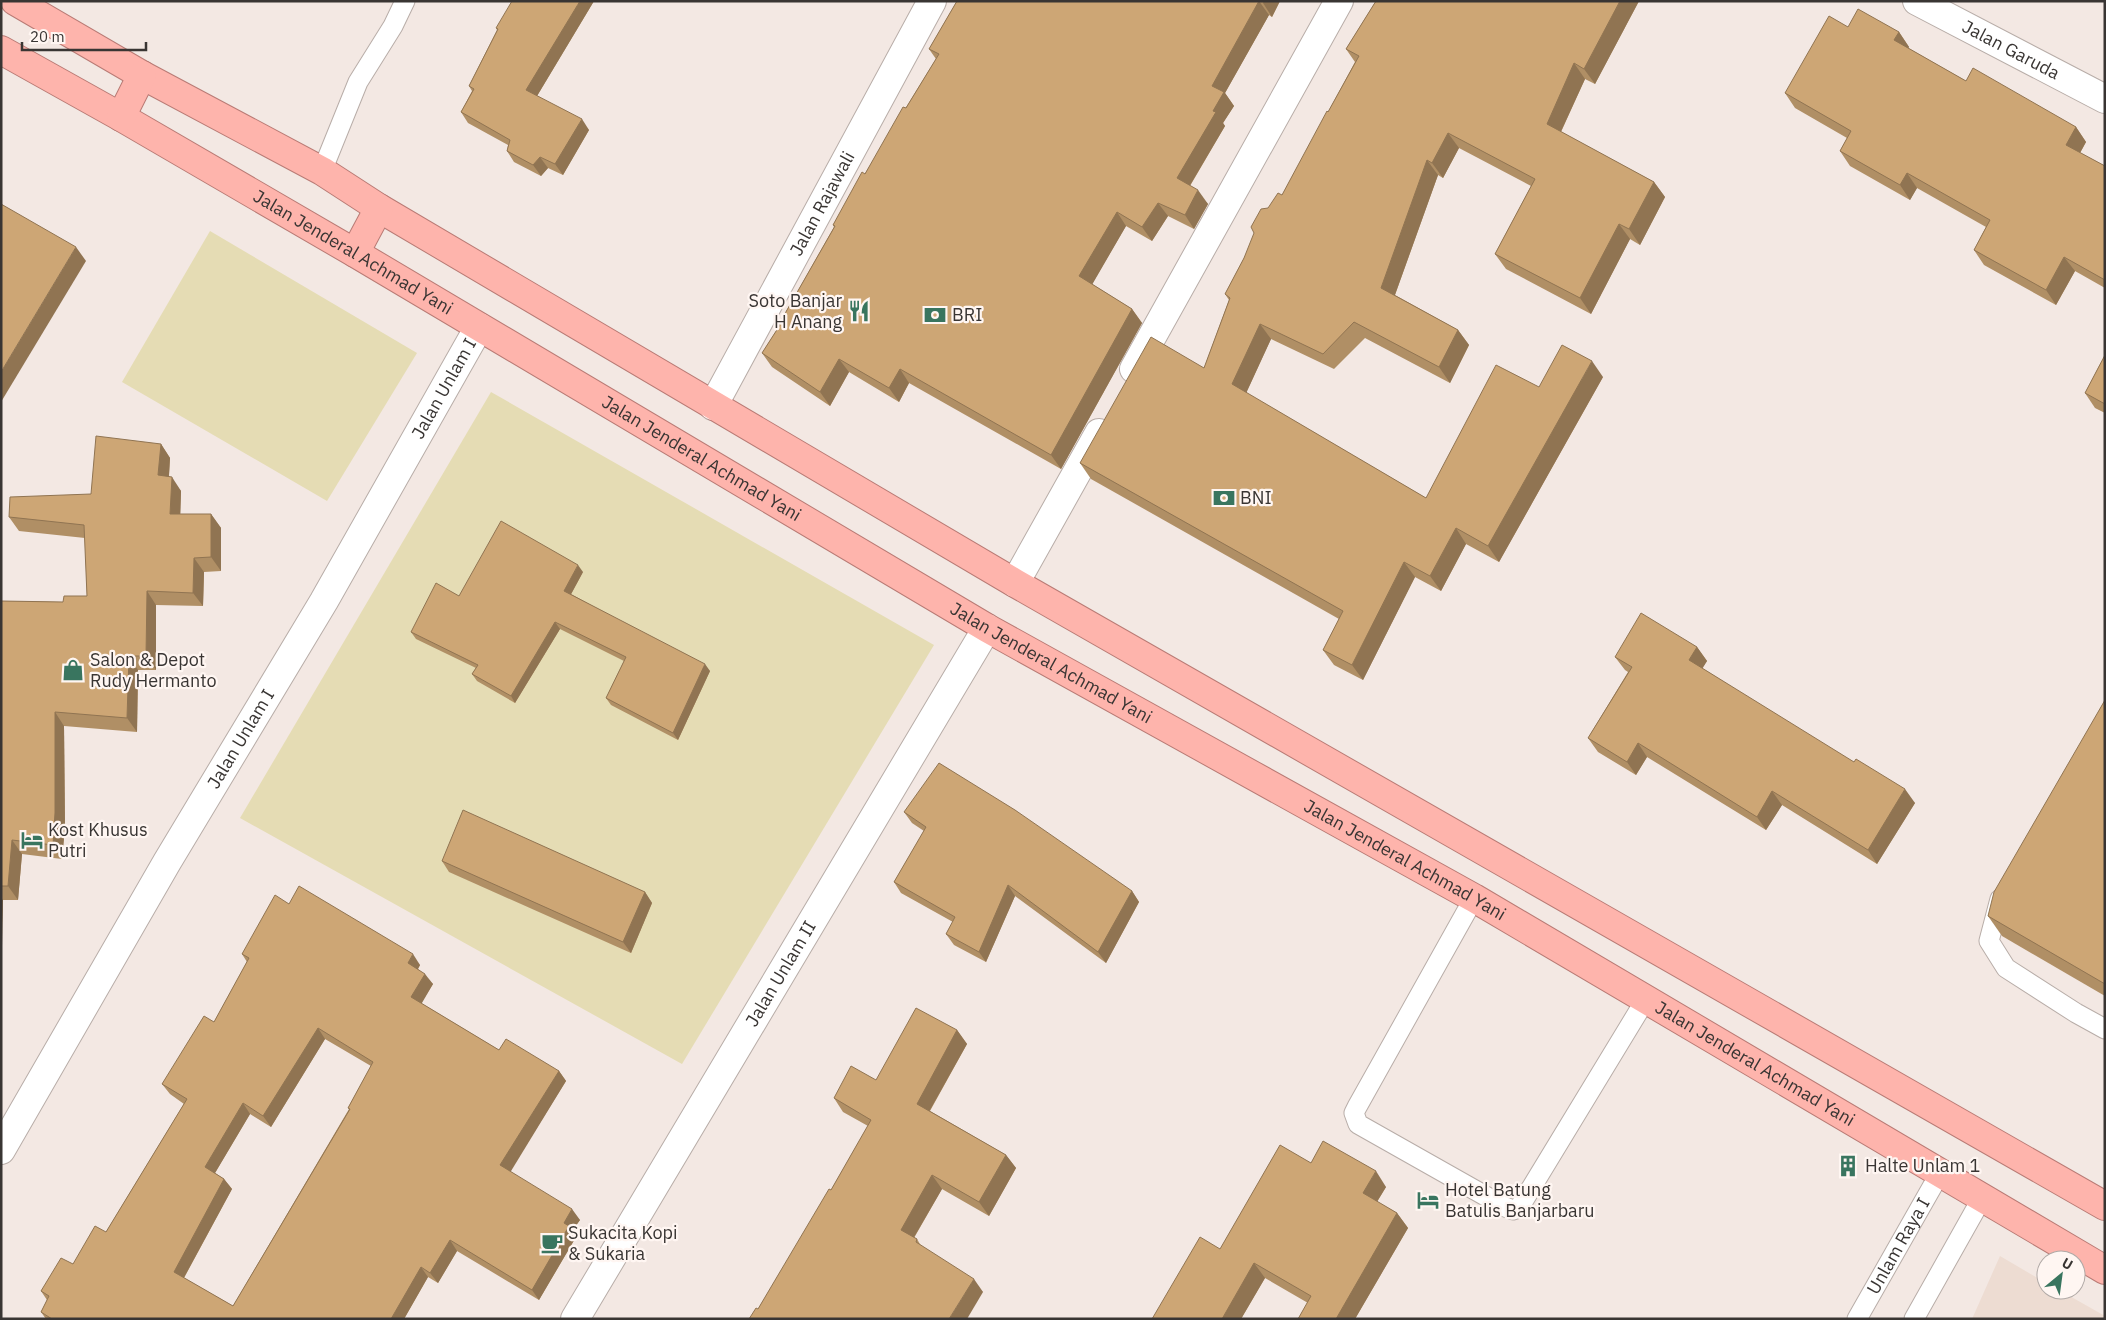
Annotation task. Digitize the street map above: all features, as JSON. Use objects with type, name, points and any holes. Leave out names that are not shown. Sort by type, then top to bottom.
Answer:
[{"type":"highway","points":[[15,1],[142,75],[322,171],[379,208],[1015,583],[2105,1206]]},
{"type":"highway","name":"Jalan Jenderal Achmad Yani","points":[[1,50],[121,117],[354,253],[987,628],[1474,898],[2105,1270]]},
{"type":"highway","points":[[121,117],[142,75]]},
{"type":"highway","points":[[354,253],[379,208]]},
{"type":"street","name":"Jalan Rajawali","points":[[713,406],[932,1]]},
{"type":"street","points":[[1015,583],[1339,1]]},
{"type":"street","name":"Jalan Garuda","points":[[1917,1],[1947,8],[2105,99]]},
{"type":"street","name":"Jalan Unlam I","points":[[1,1150],[167,862],[324,601],[479,327]]},
{"type":"street","name":"Jalan Unlam II","points":[[575,1319],[987,628]]},
{"type":"lane","points":[[322,171],[358,82],[393,26],[406,1]]},
{"type":"lane","points":[[2003,886],[1989,941],[2006,968],[2076,1013],[2105,1029]]},
{"type":"lane","points":[[1474,898],[1354,1112],[1358,1124],[1505,1207],[1513,1210],[1519,1208],[1646,1000]]},
{"type":"lane","name":"Unlam Raya I","points":[[1857,1319],[1940,1174]]},
{"type":"lane","points":[[1914,1319],[1982,1198]]},
{"type":"shaded area","points":[[210,231],[417,353],[327,501],[122,382]]},
{"type":"shaded area","points":[[491,392],[934,645],[682,1064],[240,818]]},
{"type":"shaded area","points":[[2000,1256],[2036,1277],[2036,1300],[2077,1300],[2105,1316],[2105,1319],[1972,1319]]},
{"type":"building","points":[[512,1],[580,1],[526,90],[582,119],[555,164],[540,157],[533,165],[507,151],[510,140],[461,112],[474,89],[469,86],[498,29],[496,28]]},
{"type":"building","points":[[957,1],[1259,1],[1212,86],[1224,92],[1213,111],[1216,112],[1177,178],[1198,190],[1185,215],[1158,203],[1142,227],[1117,212],[1079,276],[1132,309],[1051,455],[900,369],[889,388],[839,359],[820,392],[762,353],[780,325],[835,226],[833,225],[862,172],[865,174],[903,107],[906,108],[939,54],[929,49]]},
{"type":"building","points":[[1376,1],[1620,1],[1584,69],[1574,63],[1547,124],[1654,182],[1629,229],[1619,224],[1580,298],[1495,254],[1535,179],[1448,133],[1432,163],[1427,160],[1381,288],[1458,330],[1439,367],[1354,322],[1323,354],[1260,324],[1232,384],[1426,498],[1496,365],[1539,387],[1562,345],[1592,361],[1488,546],[1456,528],[1430,576],[1404,562],[1352,665],[1323,650],[1343,611],[1080,463],[1151,337],[1204,368],[1230,298],[1225,294],[1244,258],[1254,233],[1251,227],[1261,209],[1268,208],[1278,193],[1282,195],[1359,56],[1346,49]]},
{"type":"building","points":[[1858,9],[1899,32],[1894,40],[1966,81],[1973,68],[2076,127],[2066,145],[2105,166],[2105,280],[2064,257],[2046,290],[1974,250],[1990,220],[1907,173],[1900,185],[1840,151],[1851,131],[1785,93],[1829,16],[1848,27]]},
{"type":"building","points":[[1,204],[76,247],[1,372]]},
{"type":"building","points":[[2105,355],[2105,404],[2085,393]]},
{"type":"building","points":[[96,436],[161,444],[158,475],[172,477],[170,514],[211,514],[211,557],[194,558],[193,593],[147,591],[146,656],[129,656],[127,718],[55,712],[55,813],[53,845],[12,840],[8,886],[1,886],[1,601],[63,602],[64,596],[87,596],[84,525],[9,517],[10,497],[91,494]]},
{"type":"building","points":[[501,521],[578,565],[564,591],[705,664],[673,733],[606,698],[626,657],[555,622],[511,696],[472,674],[478,665],[411,632],[436,583],[459,596]]},
{"type":"building","points":[[1641,613],[1697,647],[1689,660],[1854,762],[1856,759],[1905,789],[1868,850],[1772,791],[1757,817],[1638,743],[1627,762],[1588,738],[1632,667],[1615,657]]},
{"type":"building","points":[[2105,700],[2105,984],[1988,916],[1994,892]]},
{"type":"building","points":[[939,763],[1015,810],[1132,891],[1098,952],[1008,885],[979,952],[946,934],[955,917],[894,882],[926,827],[904,812]]},
{"type":"building","points":[[463,810],[645,892],[623,942],[442,861]]},
{"type":"building","points":[[299,886],[413,954],[408,963],[425,974],[411,997],[499,1050],[506,1039],[559,1071],[500,1165],[572,1209],[564,1223],[569,1226],[532,1290],[450,1240],[430,1273],[421,1267],[391,1319],[52,1319],[41,1312],[49,1296],[41,1291],[61,1258],[73,1264],[95,1226],[106,1232],[187,1099],[162,1084],[204,1016],[214,1022],[249,958],[242,954],[275,895],[289,904]],"holes":[[[318,1028],[373,1062],[348,1108],[350,1109],[233,1306],[174,1272],[224,1179],[205,1167],[243,1103],[263,1116]]]},
{"type":"building","points":[[916,1008],[957,1030],[917,1104],[1006,1155],[979,1202],[932,1175],[901,1230],[917,1239],[916,1242],[974,1279],[949,1319],[749,1319],[756,1308],[758,1309],[829,1189],[831,1190],[871,1120],[834,1098],[851,1066],[876,1080]]},
{"type":"building","points":[[1323,1141],[1376,1171],[1363,1193],[1397,1213],[1336,1319],[1298,1319],[1311,1296],[1254,1263],[1222,1319],[1152,1319],[1200,1237],[1220,1249],[1280,1145],[1311,1163]]},
{"type":"place","name":"Soto Banjar H Anang","points":[[859,311]]},
{"type":"place","name":"BRI","points":[[935,315]]},
{"type":"place","name":"BNI","points":[[1224,498]]},
{"type":"place","name":"Salon & Depot Rudy Hermanto","points":[[73,670]]},
{"type":"place","name":"Kost Khusus Putri","points":[[32,840]]},
{"type":"place","name":"Halte Unlam 1","points":[[1848,1166]]},
{"type":"place","name":"Hotel Batung Batulis Banjarbaru","points":[[1428,1200]]},
{"type":"place","name":"Sukacita Kopi & Sukaria","points":[[552,1243]]}]
